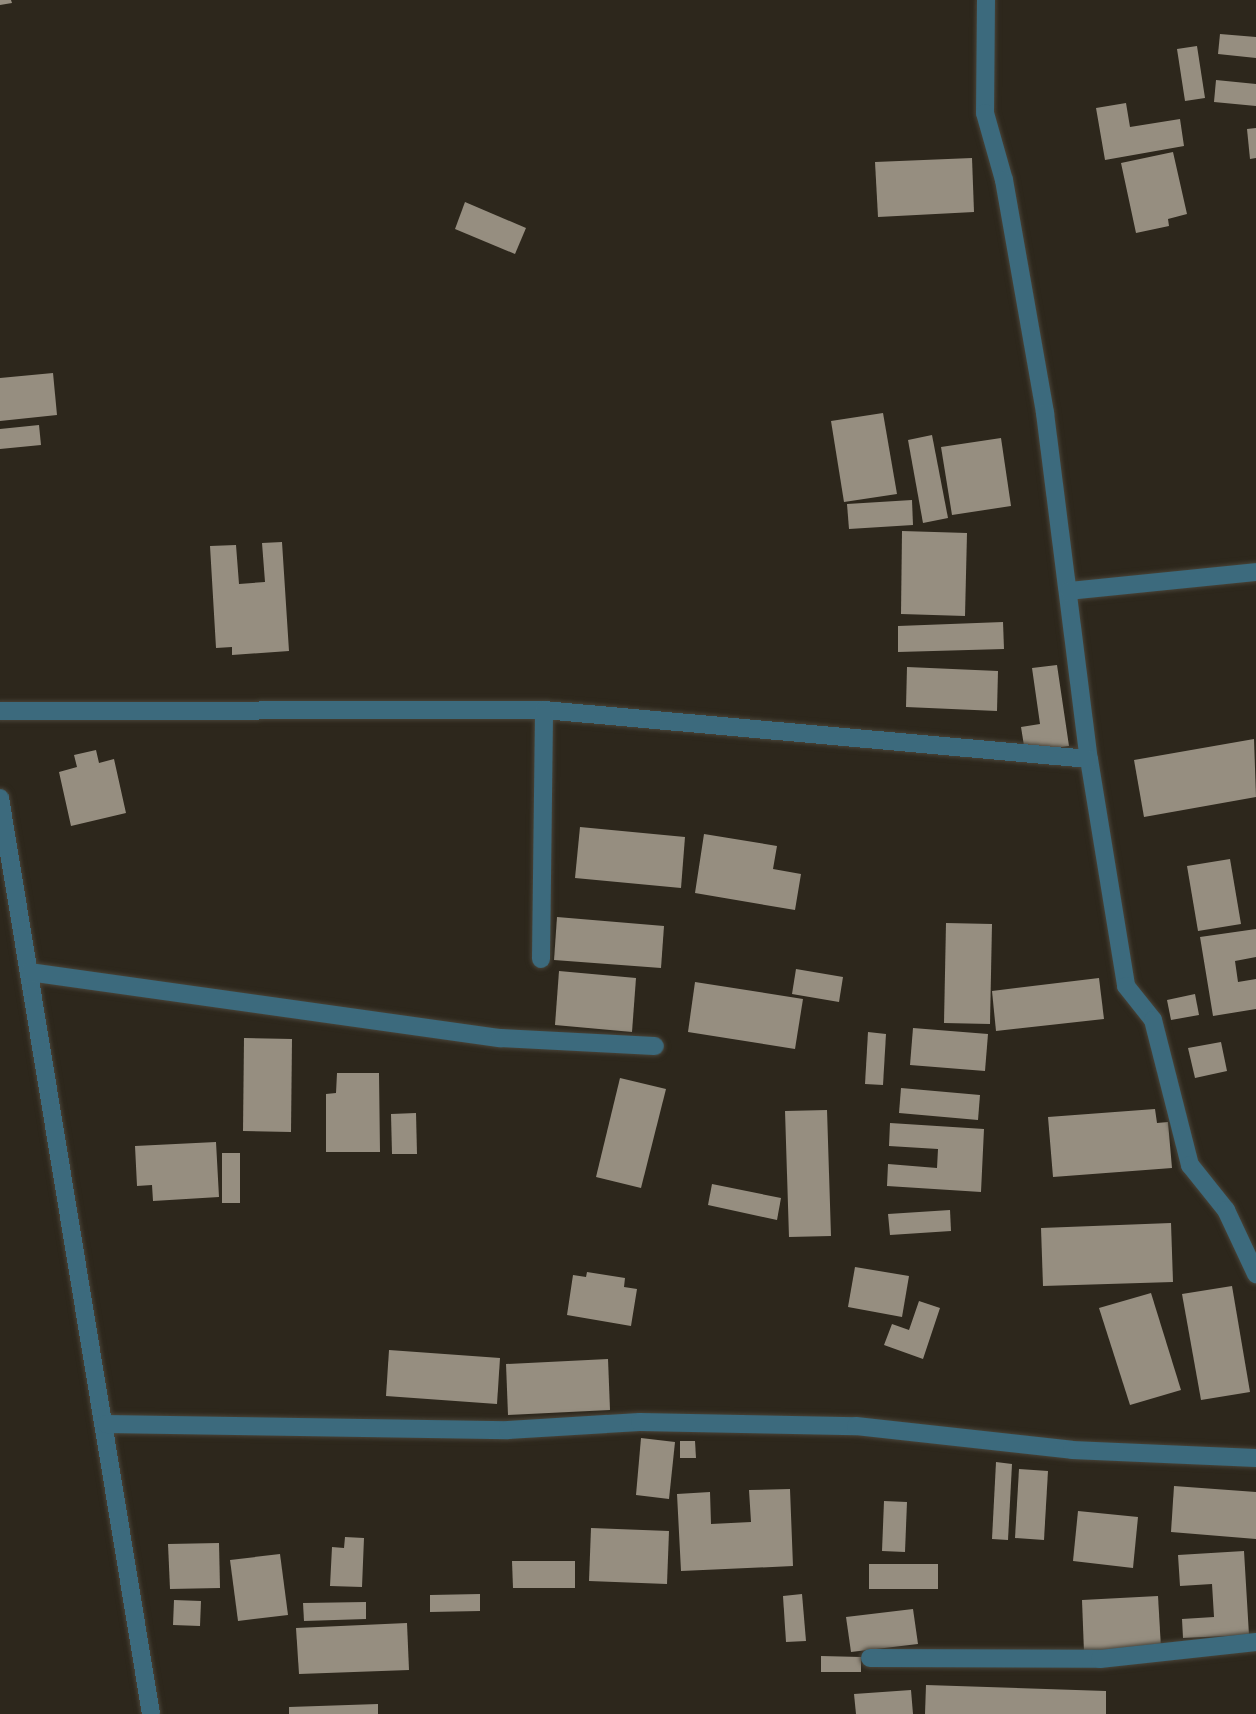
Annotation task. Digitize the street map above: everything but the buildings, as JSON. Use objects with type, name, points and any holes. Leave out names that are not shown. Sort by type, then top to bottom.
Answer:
[{"type":"street","points":[[986,0],[985,113],[1004,180],[1043,399],[1089,760],[1126,986],[1153,1020],[1190,1165],[1226,1210],[1256,1273]]},
{"type":"street","points":[[1069,591],[1256,572]]},
{"type":"street","points":[[0,711],[544,710],[1089,760]]},
{"type":"street","points":[[541,959],[544,710]]},
{"type":"street","points":[[0,798],[106,1424],[151,1714]]},
{"type":"street","points":[[29,972],[500,1038],[655,1046]]},
{"type":"street","points":[[106,1424],[508,1430],[640,1422],[856,1426],[1072,1450],[1256,1458]]},
{"type":"street","points":[[870,1658],[1100,1659],[1256,1642]]}]
